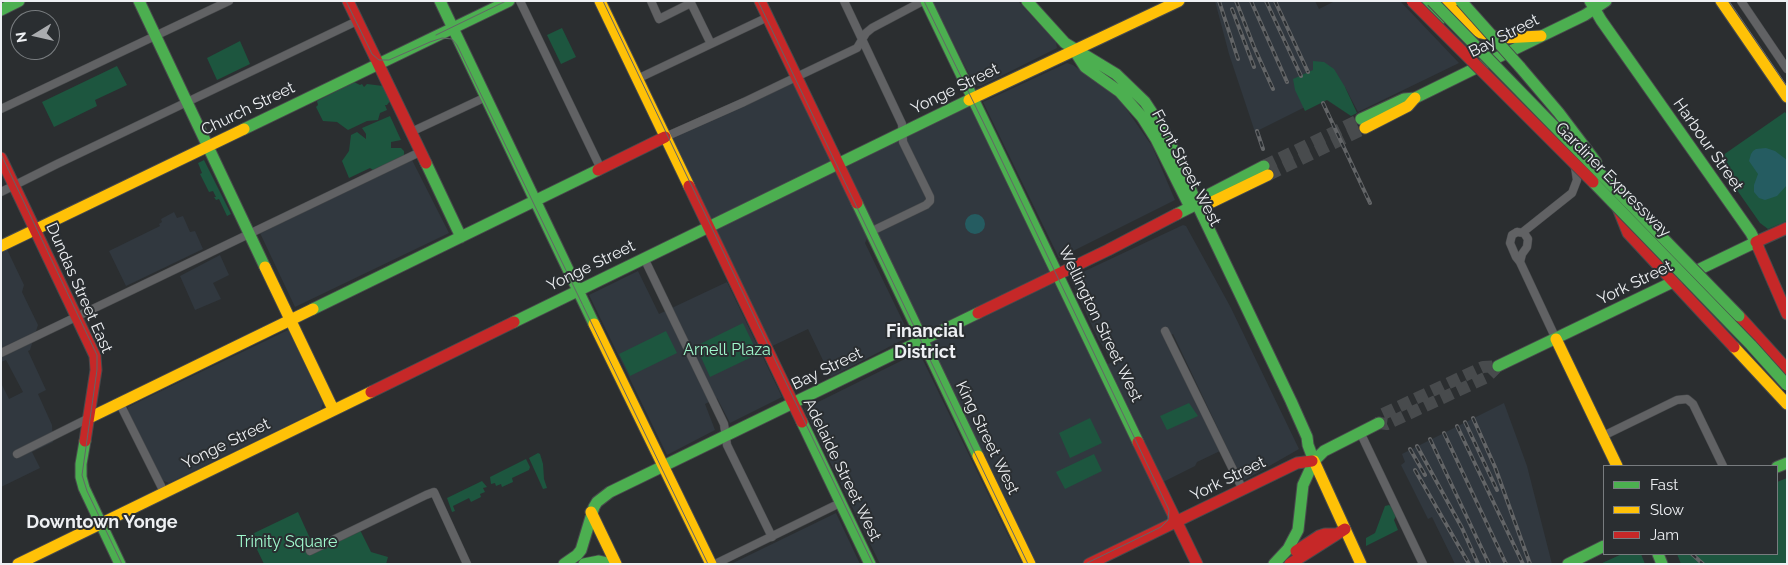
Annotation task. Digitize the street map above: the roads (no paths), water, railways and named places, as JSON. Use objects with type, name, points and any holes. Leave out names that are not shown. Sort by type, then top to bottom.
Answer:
[{"type":"main road","points":[[1,10],[19,1]]},
{"type":"main road","points":[[139,1],[333,410]]},
{"type":"main road","points":[[348,1],[461,237]]},
{"type":"main road","points":[[440,1],[578,290],[713,564]]},
{"type":"main road","name":"Church Street","points":[[1,246],[509,1]]},
{"type":"main road","name":"Adelaide Street West","points":[[600,1],[870,564]]},
{"type":"main road","name":"King Street West","points":[[760,1],[1030,564]]},
{"type":"main road","name":"Wellington Street West","points":[[925,1],[974,98],[1197,564]]},
{"type":"main road","name":"Front Street West","points":[[1027,1],[1065,43],[1074,50],[1085,67],[1115,81],[1135,108],[1161,136],[1288,403],[1300,438],[1308,445],[1340,531],[1361,564]]},
{"type":"main road","name":"Yonge Street","points":[[18,564],[33,561],[101,523],[164,492],[903,132],[1178,1]]},
{"type":"main road","name":"Gardiner Expressway","points":[[1412,1],[1644,234],[1751,345],[1787,386]]},
{"type":"main road","points":[[1423,1],[1573,154],[1615,193],[1689,275],[1757,346],[1787,386]]},
{"type":"main road","name":"Gardiner Expressway","points":[[1432,1],[1615,193],[1739,316],[1787,370]]},
{"type":"main road","points":[[1447,1],[1473,28],[1481,33],[1498,38],[1541,36]]},
{"type":"main road","points":[[1461,1],[1559,113],[1615,193],[1628,232],[1787,404]]},
{"type":"main road","name":"Bay Street","points":[[1363,123],[1404,99],[1415,98],[1541,36],[1592,5],[1606,1]]},
{"type":"main road","points":[[1721,1],[1787,97]]},
{"type":"main road","name":"Harbour Street","points":[[1592,5],[1756,242],[1787,314]]},
{"type":"main road","points":[[89,418],[665,137]]},
{"type":"main road","name":"Dundas Street East","points":[[1,158],[93,350],[96,361],[81,477],[120,564]]},
{"type":"main road","name":"Bay Street","points":[[564,564],[581,550],[591,512],[597,502],[610,492],[1058,274],[1194,206],[1206,196],[1266,170]]},
{"type":"main road","name":"York Street","points":[[1498,366],[1787,228]]},
{"type":"main road","points":[[1739,316],[1787,360]]},
{"type":"main road","points":[[1556,339],[1617,465]]},
{"type":"main road","name":"York Street","points":[[1089,564],[1297,463],[1314,461],[1324,451],[1379,423]]},
{"type":"main road","points":[[1281,562],[1298,530],[1304,485],[1314,461]]},
{"type":"main road","points":[[591,512],[616,564]]},
{"type":"main road","points":[[1281,562],[1333,538],[1340,531]]},
{"type":"main road","points":[[1568,564],[1603,546]]},
{"type":"main road","points":[[584,564],[594,561],[612,564]]},
{"type":"street","points":[[1,109],[229,1]]},
{"type":"street","points":[[520,1],[601,169]]},
{"type":"street","points":[[651,1],[659,19],[691,2],[711,44]]},
{"type":"street","points":[[844,1],[902,124],[903,142],[929,194],[929,203],[870,232]]},
{"type":"street","points":[[665,137],[674,135],[857,48],[866,33],[872,28],[925,1]]},
{"type":"street","points":[[1741,1],[1787,69]]},
{"type":"street","points":[[637,79],[768,17]]},
{"type":"street","points":[[1,192],[358,21]]},
{"type":"street","points":[[411,132],[486,97]]},
{"type":"street","points":[[1,353],[420,152]]},
{"type":"street","points":[[1556,339],[1520,262],[1512,250],[1510,241],[1514,233],[1523,232],[1573,192],[1577,180],[1573,154]]},
{"type":"street","points":[[1520,262],[1528,242],[1527,236],[1523,232]]},
{"type":"street","points":[[644,258],[725,426],[727,444],[772,537]]},
{"type":"street","points":[[1165,330],[1243,490]]},
{"type":"street","points":[[1603,436],[1677,400],[1687,398],[1693,404],[1723,465]]},
{"type":"street","points":[[119,402],[164,492]]},
{"type":"street","points":[[17,454],[89,418]]},
{"type":"street","points":[[1360,432],[1423,564]]},
{"type":"street","points":[[310,551],[434,492],[468,564]]},
{"type":"street","points":[[713,564],[840,503]]},
{"type":"water","points":[[1766,148],[1775,151],[1787,160],[1787,185],[1777,196],[1765,200],[1759,198],[1754,192],[1754,185],[1758,174],[1749,161],[1753,151]]},
{"type":"water","points":[[975,214],[982,217],[985,224],[982,231],[975,234],[968,231],[965,224],[968,217]]},
{"type":"tunnel","points":[[1264,166],[1361,119]]},
{"type":"tunnel","points":[[1268,175],[1365,128]]},
{"type":"tunnel","points":[[1498,366],[1487,377],[1387,424],[1379,423],[1383,414],[1483,367],[1498,366]]},
{"type":"tram line","points":[[346,1],[372,54],[379,60],[389,60],[442,38],[452,39],[457,45],[708,564]]},
{"type":"tram line","points":[[436,35],[506,1]]},
{"type":"tram line","points":[[603,1],[873,564]]},
{"type":"tram line","points":[[758,1],[1028,564]]},
{"type":"tram line","points":[[924,1],[1169,510],[1168,520],[1161,527],[1085,564]]},
{"type":"tram line","points":[[1729,1],[1787,86]]},
{"type":"tram line","points":[[1,154],[97,355],[97,370],[82,475],[87,491],[122,564]]},
{"type":"railway","points":[[1219,1],[1238,59]]},
{"type":"railway","points":[[1236,1],[1273,89]]},
{"type":"railway","points":[[1251,1],[1287,82]]},
{"type":"railway","points":[[1266,1],[1301,76]]},
{"type":"railway","points":[[1275,1],[1308,72]]},
{"type":"railway","points":[[1232,9],[1254,67]]},
{"type":"railway","points":[[1323,103],[1370,203]]},
{"type":"railway","points":[[1257,131],[1263,149]]},
{"type":"railway","points":[[1473,418],[1495,467],[1530,564]]},
{"type":"railway","points":[[1465,422],[1497,490]]},
{"type":"railway","points":[[1457,426],[1523,564]]},
{"type":"railway","points":[[1444,433],[1506,564]]},
{"type":"railway","points":[[1430,439],[1489,564]]},
{"type":"railway","points":[[1417,446],[1462,528],[1478,564]]},
{"type":"railway","points":[[1410,449],[1425,475]]},
{"type":"railway","points":[[1415,470],[1469,564]]},
{"type":"railway","points":[[1693,555],[1703,564]]},
{"type":"district","name":"Financial District","points":[[925,342]]},
{"type":"district","name":"Downtown Yonge","points":[[102,523]]},
{"type":"park label","name":"Arnell Plaza","points":[[727,350]]},
{"type":"park label","name":"Trinity Square","points":[[287,542]]}]
